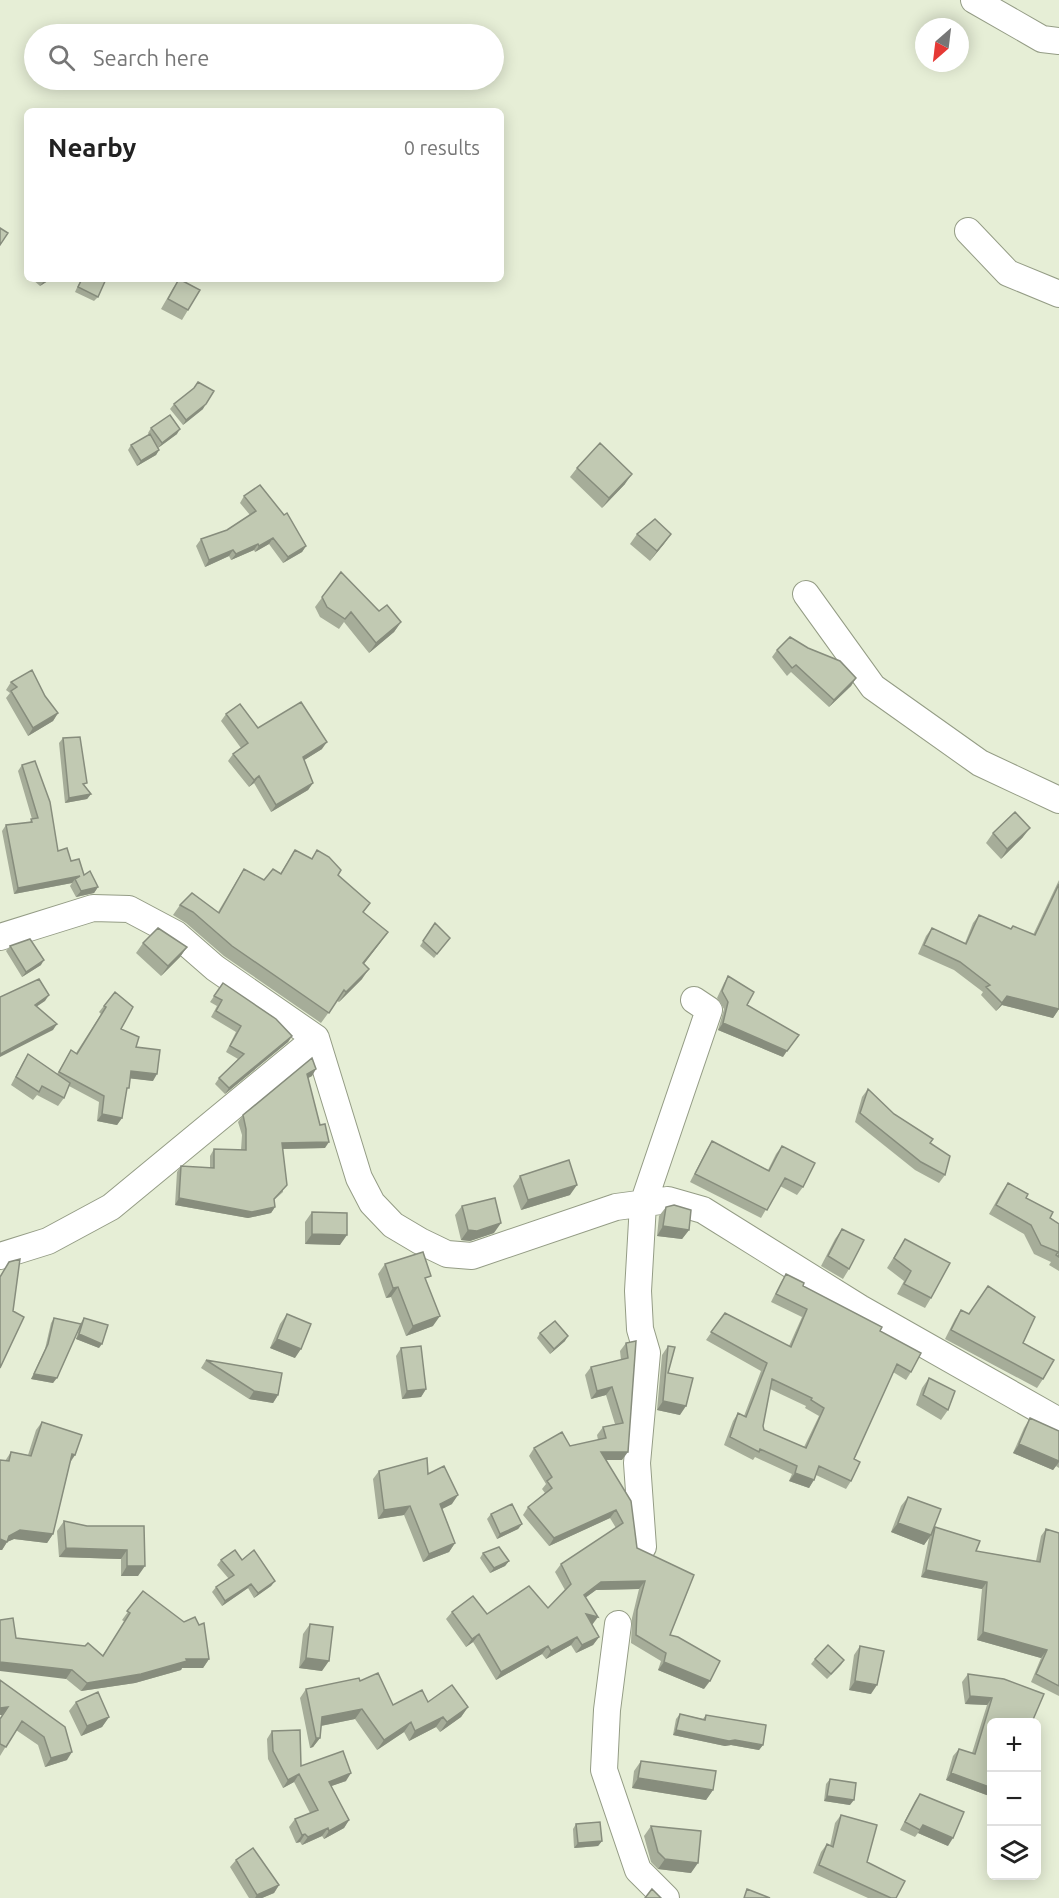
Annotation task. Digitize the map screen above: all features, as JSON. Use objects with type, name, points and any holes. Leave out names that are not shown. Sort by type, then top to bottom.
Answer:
[{"type":"street","points":[[974,0],[1042,39],[1059,40]]},
{"type":"street","points":[[968,231],[1008,273],[1059,294]]},
{"type":"street","points":[[806,594],[873,687],[980,763],[1059,800]]},
{"type":"street","points":[[0,937],[80,910],[129,909],[176,934],[215,968],[316,1038],[359,1178],[372,1203],[393,1226],[447,1254],[472,1256],[616,1207],[668,1200],[703,1210],[860,1308],[1059,1421]]},
{"type":"street","points":[[643,1547],[637,1464],[647,1353],[640,1329],[638,1292],[643,1204],[709,1010],[694,1000]]},
{"type":"street","points":[[0,1256],[48,1241],[111,1206],[316,1038]]},
{"type":"street","points":[[618,1624],[607,1710],[604,1770],[638,1870],[666,1898]]},
{"type":"building","points":[[0,228],[8,233],[0,245]]},
{"type":"building","points":[[80,282],[105,282],[98,297],[78,287]]},
{"type":"building","points":[[177,282],[185,282],[200,290],[188,310],[168,299]]},
{"type":"building","points":[[198,382],[214,391],[206,404],[186,420],[174,404]]},
{"type":"building","points":[[170,415],[180,429],[162,443],[151,428]]},
{"type":"building","points":[[150,434],[159,450],[141,461],[131,445]]},
{"type":"building","points":[[600,443],[632,474],[609,498],[577,468]]},
{"type":"building","points":[[260,485],[284,515],[287,513],[306,546],[288,557],[273,538],[236,554],[233,550],[209,560],[201,539],[227,530],[256,511],[244,496]]},
{"type":"building","points":[[655,519],[671,534],[657,551],[637,534]]},
{"type":"building","points":[[341,572],[379,611],[387,605],[401,622],[376,643],[351,612],[345,619],[327,607],[322,597]]},
{"type":"building","points":[[790,637],[808,648],[840,661],[856,678],[834,700],[796,665],[792,668],[777,650]]},
{"type":"building","points":[[32,670],[45,696],[58,713],[33,728],[11,691],[17,687],[11,682]]},
{"type":"building","points":[[301,702],[327,742],[303,757],[313,783],[276,805],[259,776],[254,780],[233,754],[248,743],[226,714],[240,704],[258,728]]},
{"type":"building","points":[[80,737],[87,783],[83,784],[91,794],[69,798],[63,738]]},
{"type":"building","points":[[35,761],[50,802],[58,851],[67,848],[71,861],[79,859],[84,875],[90,871],[98,887],[81,891],[75,879],[80,876],[18,888],[6,825],[32,822],[31,819],[38,818],[22,765]]},
{"type":"building","points":[[1015,812],[1030,828],[1007,849],[993,833]]},
{"type":"building","points":[[295,850],[312,859],[317,850],[329,857],[341,870],[338,875],[370,903],[363,912],[388,932],[363,963],[369,969],[346,992],[344,990],[329,1013],[232,946],[193,912],[180,905],[192,893],[219,913],[244,869],[264,880],[273,869],[281,874]]},
{"type":"building","points":[[1059,884],[1059,1009],[1007,996],[1002,1003],[986,987],[990,985],[960,962],[924,945],[932,928],[966,944],[979,915],[1011,929],[1013,926],[1035,935]]},
{"type":"building","points":[[435,923],[450,938],[437,954],[423,941]]},
{"type":"building","points":[[158,928],[187,947],[168,966],[143,943]]},
{"type":"building","points":[[30,939],[44,960],[26,972],[10,946]]},
{"type":"building","points":[[728,976],[754,992],[747,1005],[799,1035],[787,1051],[723,1023],[728,1002],[722,991]]},
{"type":"building","points":[[39,979],[49,995],[35,1005],[57,1024],[0,1054],[0,997]]},
{"type":"building","points":[[223,983],[276,1019],[292,1036],[229,1088],[219,1078],[244,1054],[230,1046],[241,1026],[216,1011],[222,1000],[214,996]]},
{"type":"building","points":[[115,992],[133,1007],[121,1029],[139,1037],[136,1047],[160,1050],[157,1074],[131,1071],[122,1118],[102,1114],[104,1096],[59,1072],[71,1050],[77,1054],[106,1007],[104,1006]]},
{"type":"building","points":[[28,1054],[70,1083],[64,1098],[42,1086],[39,1092],[16,1077]]},
{"type":"building","points":[[312,1058],[316,1069],[307,1074],[320,1125],[325,1124],[329,1142],[282,1143],[287,1185],[274,1199],[275,1207],[252,1212],[179,1198],[181,1166],[214,1168],[214,1149],[246,1150],[243,1115]]},
{"type":"building","points":[[868,1089],[894,1114],[933,1139],[930,1143],[950,1156],[945,1175],[921,1162],[860,1113]]},
{"type":"building","points":[[712,1141],[769,1171],[782,1146],[815,1163],[803,1187],[785,1178],[767,1210],[695,1174]]},
{"type":"building","points":[[569,1160],[577,1185],[528,1200],[520,1176]]},
{"type":"building","points":[[1008,1183],[1028,1194],[1026,1198],[1053,1212],[1050,1218],[1059,1224],[1059,1257],[1056,1255],[1058,1252],[1041,1245],[1031,1225],[996,1205]]},
{"type":"building","points":[[495,1198],[501,1223],[477,1231],[468,1230],[462,1206]]},
{"type":"building","points":[[674,1205],[691,1210],[689,1230],[663,1226],[666,1207]]},
{"type":"building","points":[[312,1212],[347,1213],[347,1235],[312,1234]]},
{"type":"building","points":[[842,1229],[864,1240],[849,1269],[828,1256]]},
{"type":"building","points":[[905,1239],[950,1263],[931,1298],[904,1284],[911,1271],[894,1258]]},
{"type":"building","points":[[423,1252],[431,1276],[425,1278],[440,1316],[413,1326],[398,1287],[393,1288],[385,1264]]},
{"type":"building","points":[[20,1259],[13,1311],[24,1317],[0,1368],[0,1277],[9,1262]]},
{"type":"building","points":[[786,1274],[804,1283],[803,1286],[882,1327],[880,1331],[921,1353],[911,1372],[897,1364],[854,1459],[860,1462],[851,1481],[819,1466],[814,1480],[795,1473],[797,1466],[760,1449],[759,1452],[730,1437],[738,1413],[746,1417],[767,1363],[711,1332],[725,1313],[791,1347],[807,1309],[776,1294]],"holes":[[[772,1379],[812,1398],[811,1400],[824,1408],[806,1448],[764,1430]]]},
{"type":"building","points":[[988,1286],[1035,1317],[1023,1343],[1054,1360],[1043,1379],[951,1330],[961,1310],[969,1314]]},
{"type":"building","points":[[287,1314],[311,1324],[301,1349],[277,1339]]},
{"type":"building","points":[[54,1318],[81,1324],[57,1378],[34,1374],[48,1344]]},
{"type":"building","points":[[84,1318],[108,1325],[102,1344],[79,1334]]},
{"type":"building","points":[[555,1321],[568,1336],[554,1349],[540,1333]]},
{"type":"building","points":[[636,1341],[628,1452],[601,1452],[631,1501],[637,1548],[694,1575],[670,1635],[678,1637],[720,1661],[710,1681],[664,1662],[666,1653],[636,1635],[637,1610],[645,1581],[601,1582],[584,1595],[598,1617],[586,1614],[599,1637],[582,1645],[577,1637],[551,1651],[548,1646],[501,1672],[479,1634],[472,1639],[452,1612],[473,1596],[487,1614],[529,1586],[548,1608],[571,1584],[561,1564],[623,1523],[616,1510],[554,1538],[528,1507],[552,1488],[547,1481],[552,1477],[534,1448],[562,1432],[570,1446],[606,1438],[603,1427],[623,1423],[612,1387],[597,1391],[591,1367],[628,1358],[626,1343]]},
{"type":"building","points":[[421,1346],[426,1389],[407,1391],[401,1348]]},
{"type":"building","points":[[668,1346],[675,1347],[668,1373],[693,1378],[686,1406],[663,1401]]},
{"type":"building","points":[[206,1360],[282,1373],[278,1395],[254,1391]]},
{"type":"building","points":[[929,1378],[955,1391],[948,1410],[923,1395]]},
{"type":"building","points":[[1030,1418],[1059,1431],[1059,1461],[1019,1444]]},
{"type":"building","points":[[42,1422],[82,1435],[75,1455],[72,1454],[53,1534],[20,1530],[9,1536],[7,1542],[0,1539],[0,1460],[9,1461],[11,1452],[31,1456]]},
{"type":"building","points":[[427,1458],[428,1474],[444,1466],[458,1495],[440,1504],[455,1543],[429,1554],[410,1506],[384,1510],[379,1471]]},
{"type":"building","points":[[908,1497],[941,1509],[931,1535],[898,1523]]},
{"type":"building","points":[[512,1504],[522,1524],[500,1534],[491,1514]]},
{"type":"building","points":[[64,1521],[87,1526],[144,1526],[145,1566],[127,1566],[127,1550],[66,1548]]},
{"type":"building","points":[[935,1527],[980,1541],[976,1551],[1040,1562],[1046,1529],[1059,1533],[1059,1686],[1036,1674],[1047,1650],[983,1632],[987,1582],[926,1570]]},
{"type":"building","points":[[499,1547],[509,1561],[494,1568],[483,1553]]},
{"type":"building","points":[[235,1550],[242,1560],[254,1550],[275,1581],[258,1593],[251,1584],[225,1601],[216,1587],[234,1575],[221,1560]]},
{"type":"building","points":[[143,1591],[184,1622],[195,1617],[199,1625],[204,1623],[209,1659],[186,1659],[187,1661],[141,1674],[87,1683],[72,1670],[0,1662],[0,1620],[13,1618],[16,1638],[85,1646],[88,1643],[103,1656],[130,1613],[127,1611]]},
{"type":"building","points":[[310,1624],[333,1627],[329,1661],[306,1658]]},
{"type":"building","points":[[828,1645],[844,1660],[831,1674],[815,1659]]},
{"type":"building","points":[[860,1646],[884,1651],[877,1685],[855,1681]]},
{"type":"building","points":[[378,1673],[393,1705],[422,1690],[428,1702],[452,1685],[468,1707],[447,1722],[443,1717],[415,1731],[411,1722],[384,1740],[362,1709],[322,1717],[320,1738],[316,1738],[306,1689],[359,1678],[360,1681]]},
{"type":"building","points":[[968,1674],[1004,1679],[1044,1694],[1034,1718],[987,1718],[987,1786],[951,1773],[959,1749],[975,1754],[992,1698],[970,1696]]},
{"type":"building","points":[[0,1680],[65,1727],[72,1752],[51,1758],[44,1737],[22,1721],[6,1747],[0,1744],[0,1719],[8,1707],[0,1708]]},
{"type":"building","points":[[98,1692],[109,1717],[87,1726],[76,1702]]},
{"type":"building","points":[[680,1714],[705,1720],[706,1715],[766,1725],[763,1745],[729,1741],[676,1730]]},
{"type":"building","points":[[300,1730],[301,1766],[343,1751],[351,1773],[329,1782],[349,1820],[329,1831],[328,1828],[308,1837],[305,1834],[302,1835],[295,1819],[318,1810],[299,1774],[288,1780],[273,1751],[272,1731]]},
{"type":"building","points":[[641,1761],[716,1771],[713,1790],[638,1778]]},
{"type":"building","points":[[830,1779],[856,1783],[854,1800],[827,1796]]},
{"type":"building","points":[[920,1794],[964,1812],[953,1838],[923,1825],[920,1830],[905,1822]]},
{"type":"building","points":[[841,1815],[877,1825],[867,1862],[905,1881],[896,1898],[891,1898],[819,1865],[827,1844],[833,1847]]},
{"type":"building","points":[[600,1822],[602,1841],[578,1843],[576,1824]]},
{"type":"building","points":[[651,1826],[701,1831],[698,1863],[665,1859],[658,1852]]},
{"type":"building","points":[[253,1848],[279,1885],[257,1895],[236,1860]]},
{"type":"building","points":[[652,1889],[661,1898],[645,1898]]},
{"type":"building","points":[[747,1889],[770,1898],[744,1898]]}]
